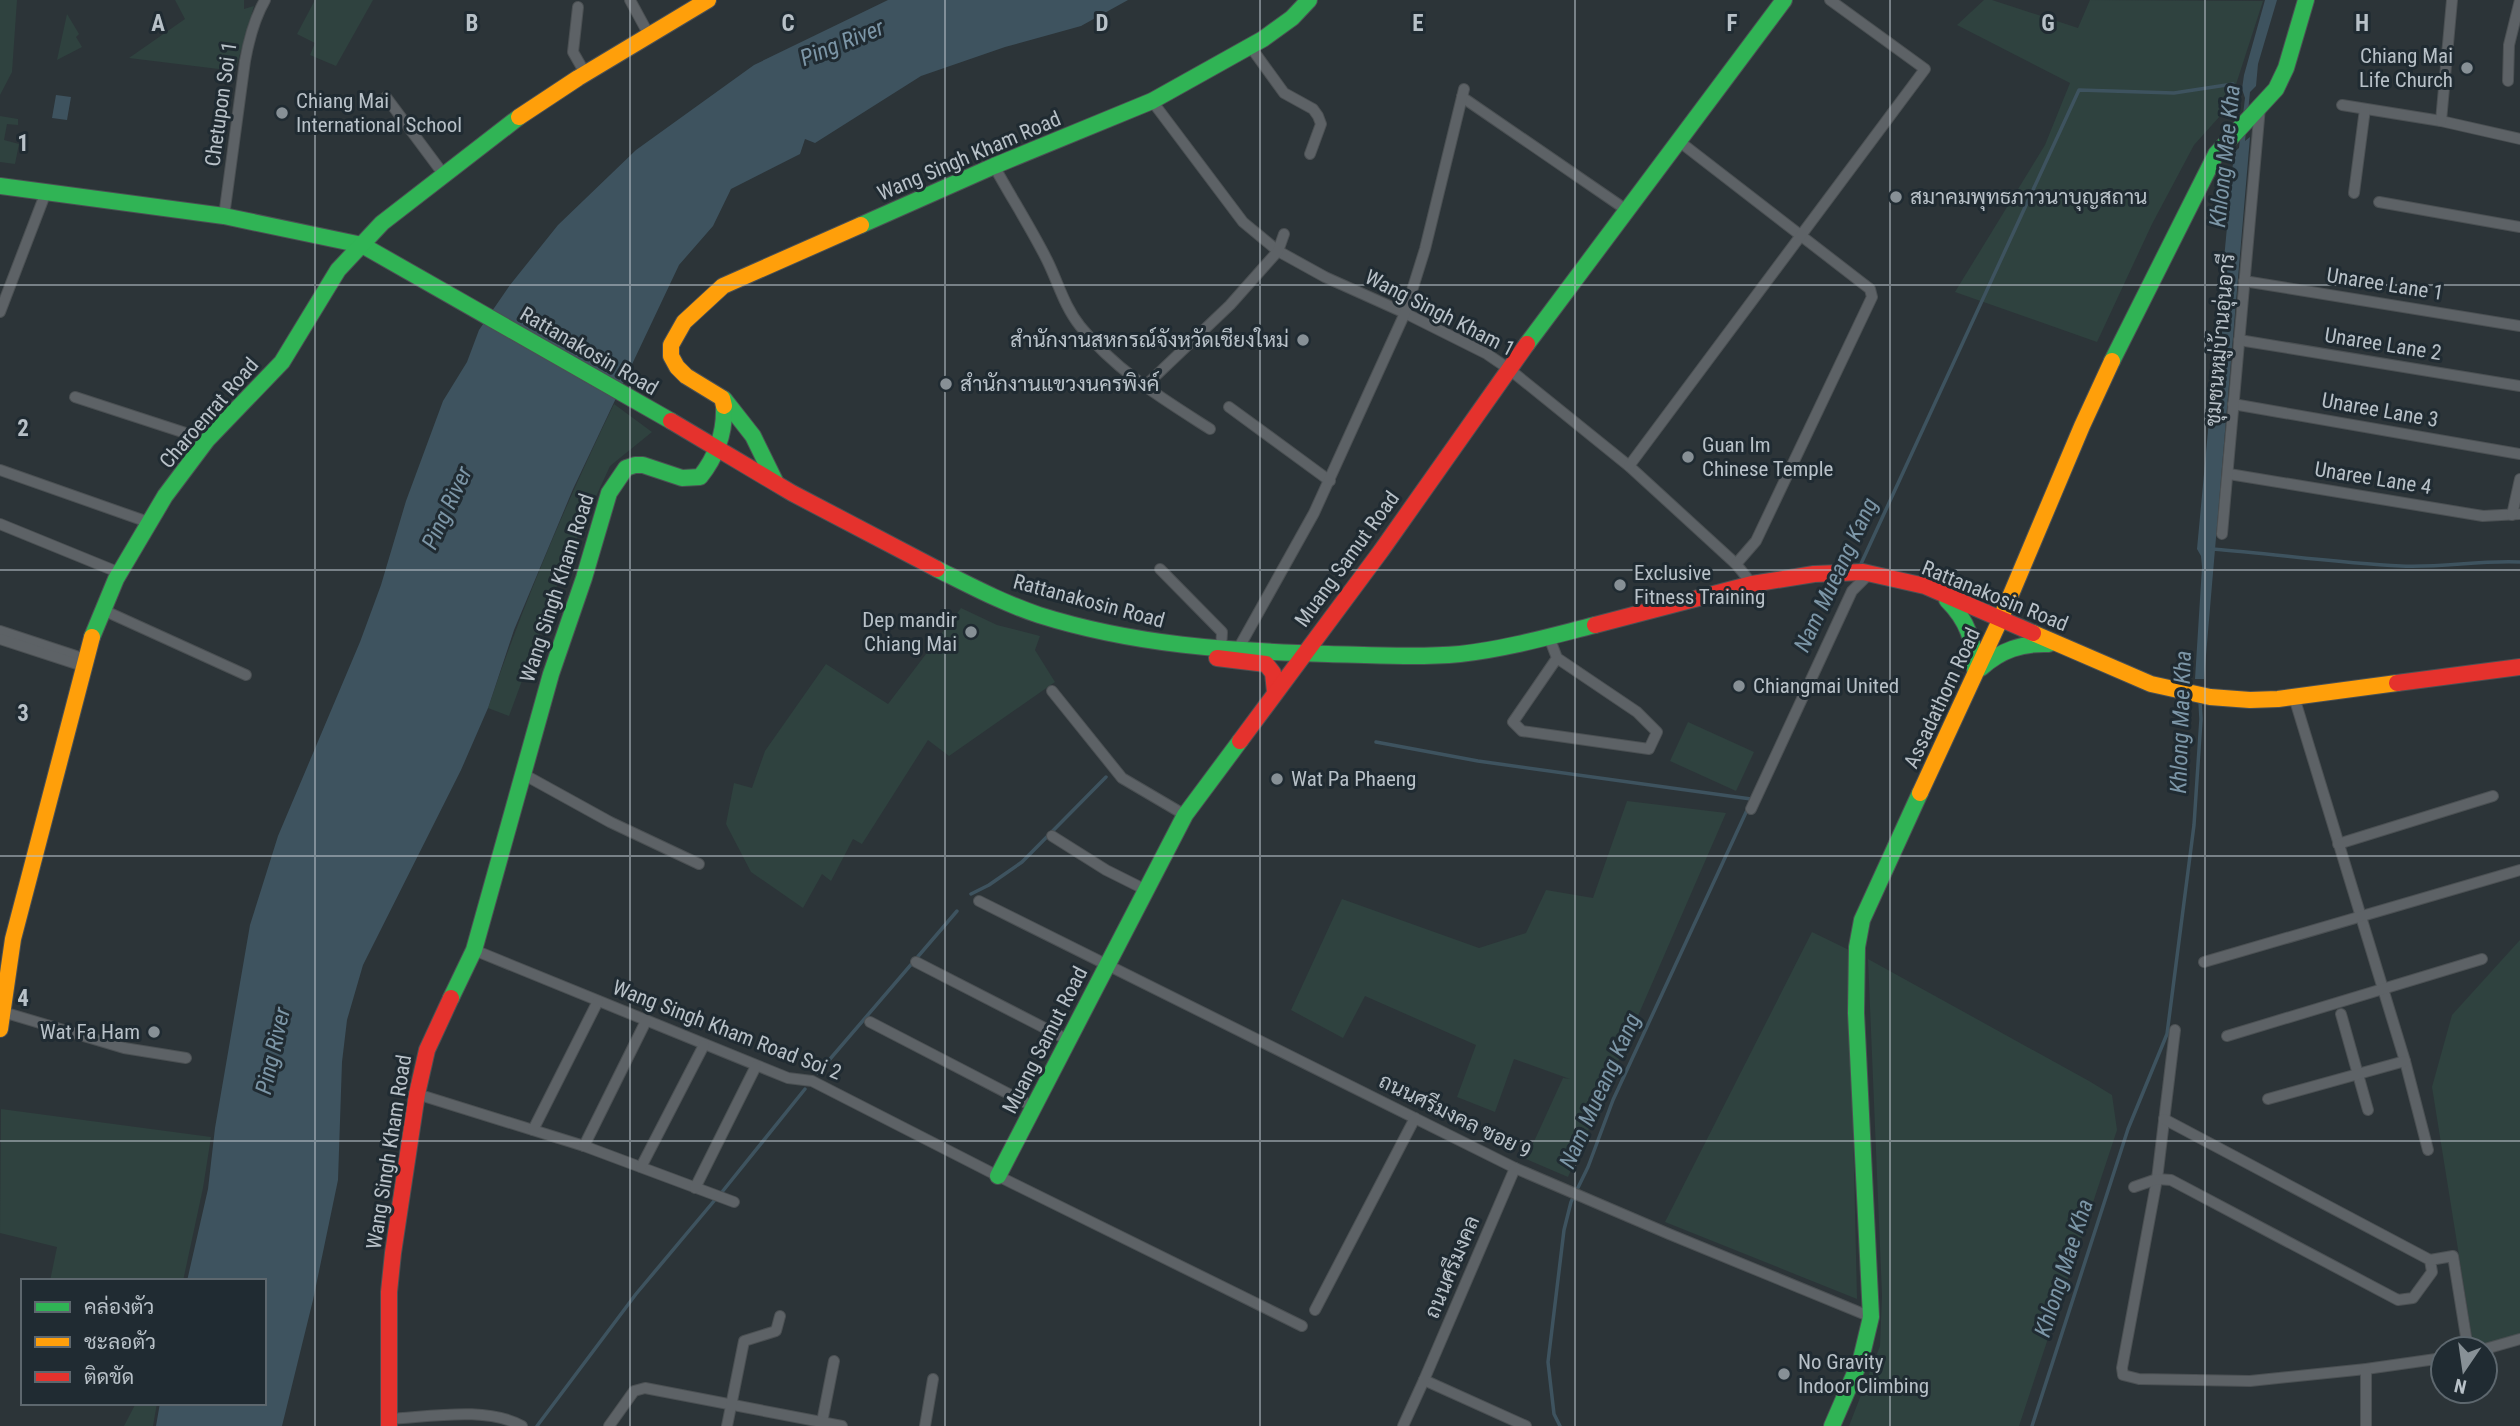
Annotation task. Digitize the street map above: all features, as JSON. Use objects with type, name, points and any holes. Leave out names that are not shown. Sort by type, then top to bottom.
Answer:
[{"type":"street","name":"Chetupon Soi 1","points":[[224,216],[249,37],[257,13],[265,0]]},
{"type":"street","points":[[630,0],[649,35]]},
{"type":"street","name":"Charoenrat Road","points":[[0,1029],[5,957],[23,898],[84,662],[103,610],[148,522],[207,440],[282,362],[338,270],[404,204],[506,126],[586,73],[708,0]]},
{"type":"street","name":"Wang Singh Kham Road","points":[[389,1423],[390,1292],[416,1094],[427,1050],[474,950],[551,674],[584,578],[609,493],[626,468],[635,465],[643,465],[682,478],[700,477],[716,447],[726,418],[722,398],[676,367],[672,359],[672,341],[689,314],[723,286],[994,166],[1152,101],[1250,46],[1292,18],[1308,0]]},
{"type":"street","name":"Muang Samut Road","points":[[998,1176],[1185,815],[1381,551],[1509,369],[1784,0]]},
{"type":"street","points":[[1629,466],[1924,69],[1830,0]]},
{"type":"street","name":"Assadathorn Road","points":[[1832,1426],[1862,1360],[1869,1337],[1871,1317],[1856,1013],[1859,935],[1869,905],[2001,618],[2085,419],[2216,154],[2276,89],[2286,68],[2306,0]]},
{"type":"street","points":[[2441,121],[2452,0]]},
{"type":"street","points":[[2508,82],[2509,45],[2520,0]]},
{"type":"street","points":[[578,7],[573,52],[586,73]]},
{"type":"street","points":[[1250,46],[1284,93],[1314,109],[1318,116],[1321,124],[1310,154]]},
{"type":"street","points":[[1229,650],[1314,513],[1405,313],[1425,249],[1463,93],[1628,211]]},
{"type":"street","points":[[386,97],[444,175]]},
{"type":"street","name":"Wang Singh Kham 1","points":[[1152,101],[1243,222],[1278,251],[1325,277],[1487,354],[1509,369],[1629,466],[1735,564],[1752,584]]},
{"type":"street","points":[[2342,105],[2441,121],[2520,139]]},
{"type":"street","points":[[2354,193],[2365,109]]},
{"type":"street","name":"ชุมชนหมู่บ้านอุ่นอารี","points":[[2222,534],[2229,474],[2255,112]]},
{"type":"street","points":[[1680,142],[1870,289],[1872,297],[1756,541],[1735,564]]},
{"type":"street","points":[[994,166],[1047,261],[1068,309],[1082,328],[1120,369],[1210,429]]},
{"type":"street","name":"Rattanakosin Road","points":[[0,186],[224,216],[362,245],[776,483],[890,545],[995,598],[1040,615],[1120,635],[1181,646],[1229,650],[1459,654],[1549,637],[1752,584],[1818,574],[1867,572],[1931,588],[2140,680],[2210,697],[2250,700],[2294,697]]},
{"type":"street","points":[[0,312],[46,191]]},
{"type":"street","points":[[2379,202],[2520,226]]},
{"type":"street","points":[[1144,387],[1230,305],[1278,251],[1284,234]]},
{"type":"street","name":"Unaree Lane 1","points":[[2244,281],[2520,326]]},
{"type":"street","name":"Unaree Lane 2","points":[[2239,340],[2520,386]]},
{"type":"street","points":[[75,397],[207,440]]},
{"type":"street","points":[[722,398],[753,436],[776,483]]},
{"type":"street","name":"Unaree Lane 3","points":[[2233,404],[2520,454]]},
{"type":"street","points":[[1229,407],[1330,481]]},
{"type":"street","points":[[0,470],[148,522]]},
{"type":"street","name":"Unaree Lane 4","points":[[2229,474],[2483,516],[2516,515]]},
{"type":"street","points":[[2516,515],[2520,479]]},
{"type":"street","points":[[0,524],[120,573]]},
{"type":"street","points":[[1160,569],[1222,632],[1229,650]]},
{"type":"street","points":[[1751,809],[1852,591],[1867,572]]},
{"type":"street","points":[[1931,588],[1966,620],[1974,641],[1976,674]]},
{"type":"street","points":[[103,610],[246,675]]},
{"type":"street","points":[[0,631],[84,662]]},
{"type":"street","points":[[1549,637],[1557,657],[1637,712],[1657,732],[1649,749],[1522,731],[1513,722],[1557,657]]},
{"type":"street","points":[[0,639],[84,662]]},
{"type":"street","points":[[1976,674],[2008,647],[2039,643],[2059,644]]},
{"type":"street","points":[[1181,646],[1228,661],[1266,664],[1274,673],[1275,692]]},
{"type":"street","points":[[2428,1150],[2405,1061],[2294,697],[2520,667]]},
{"type":"street","points":[[1052,691],[1122,778],[1185,815]]},
{"type":"street","points":[[523,774],[610,822],[699,864]]},
{"type":"street","points":[[2338,844],[2494,796]]},
{"type":"street","points":[[1052,836],[1106,870],[1146,890]]},
{"type":"street","points":[[2204,962],[2520,870]]},
{"type":"street","name":"ถนนศรีมงคล ซอย 9","points":[[979,901],[1515,1168],[1871,1317]]},
{"type":"street","name":"Wang Singh Kham Road Soi 2","points":[[474,950],[756,1066],[788,1078],[812,1081],[1303,1326]]},
{"type":"street","points":[[2227,1036],[2482,959]]},
{"type":"street","points":[[916,962],[1068,1040]]},
{"type":"street","points":[[533,1130],[597,1001]]},
{"type":"street","points":[[3,1012],[124,1048],[186,1058]]},
{"type":"street","points":[[2341,1014],[2368,1110]]},
{"type":"street","points":[[584,1146],[646,1021]]},
{"type":"street","points":[[870,1022],[1034,1107]]},
{"type":"street","points":[[2175,1030],[2157,1179],[2123,1374],[2139,1379],[2250,1381],[2429,1360]]},
{"type":"street","points":[[641,1167],[704,1045]]},
{"type":"street","points":[[2269,1099],[2405,1061]]},
{"type":"street","points":[[695,1188],[756,1066]]},
{"type":"street","points":[[416,1094],[584,1146],[734,1202]]},
{"type":"street","points":[[1315,1310],[1415,1118]]},
{"type":"street","points":[[2164,1119],[2430,1260],[2453,1256],[2467,1335]]},
{"type":"street","name":"ถนนศรีมงคล","points":[[1403,1426],[1515,1168]]},
{"type":"street","points":[[2134,1187],[2157,1179],[2171,1180],[2399,1300],[2413,1298],[2432,1272],[2430,1260]]},
{"type":"street","points":[[727,1426],[744,1341],[776,1331],[780,1316]]},
{"type":"street","points":[[2499,1345],[2520,1339]]},
{"type":"street","points":[[822,1422],[834,1362]]},
{"type":"street","points":[[2366,1369],[2366,1426]]},
{"type":"street","points":[[925,1426],[933,1379]]},
{"type":"street","points":[[1424,1380],[1526,1426]]},
{"type":"street","points":[[609,1426],[634,1391],[645,1388],[842,1426]]},
{"type":"street","points":[[389,1423],[473,1414],[499,1417],[522,1426]]},
{"type":"green space","points":[[0,0],[17,0],[12,72],[0,95]]},
{"type":"green space","points":[[175,0],[244,0],[244,9],[254,6],[235,71],[129,58],[185,19]]},
{"type":"green space","points":[[315,0],[373,0],[336,66],[310,55],[315,43],[297,34]]},
{"type":"green space","points":[[1984,0],[1992,0],[2078,28],[2090,0],[2263,1],[2229,106],[2194,145],[2152,224],[2097,342],[1955,292],[2045,145],[2070,83],[1957,25]]},
{"type":"green space","points":[[67,14],[79,34],[76,37],[82,47],[57,60]]},
{"type":"green space","points":[[0,116],[18,119],[18,125],[7,124],[4,140],[19,144],[15,164],[0,162]]},
{"type":"green space","points":[[614,404],[652,432],[610,466],[565,564],[509,716],[488,708],[546,554]]},
{"type":"green space","points":[[961,608],[997,625],[1040,636],[1035,650],[1055,682],[949,756],[928,740],[862,844],[853,839],[831,881],[822,874],[803,908],[751,872],[726,824],[734,783],[752,788],[765,751],[826,664],[888,704]]},
{"type":"green space","points":[[1688,722],[1754,752],[1736,791],[1670,761]]},
{"type":"green space","points":[[1627,801],[1726,813],[1568,1177],[1526,1159],[1563,1078],[1570,1079],[1514,1059],[1495,1112],[1457,1097],[1476,1045],[1365,996],[1343,1038],[1291,1010],[1342,899],[1479,948],[1526,933],[1546,890],[1593,898]]},
{"type":"green space","points":[[1812,932],[1849,950],[1857,1299],[1665,1222]]},
{"type":"green space","points":[[2520,940],[2520,1335],[2499,1341],[2499,1335],[2472,1335],[2432,1087],[2452,1015]]},
{"type":"green space","points":[[1868,959],[2112,1095],[2117,1130],[2019,1426],[1849,1426],[1880,1346],[1882,1295]]},
{"type":"green space","points":[[1,1109],[211,1137],[183,1279],[50,1279],[57,1247],[0,1233]]},
{"type":"green space","points":[[135,1405],[157,1405],[153,1426],[124,1426]]},
{"type":"water","name":"Ping River","points":[[888,0],[1128,0],[1081,26],[1005,47],[921,76],[815,143],[805,139],[800,154],[731,189],[713,226],[679,265],[573,489],[514,630],[488,708],[461,770],[363,965],[347,1020],[342,1062],[338,1180],[313,1300],[282,1426],[156,1426],[160,1405],[266,1405],[266,1279],[187,1279],[208,1189],[215,1128],[250,925],[278,836],[360,642],[381,585],[406,501],[443,401],[467,362],[479,330],[510,285],[558,225],[636,150],[754,65]]},
{"type":"water","points":[[2265,0],[2277,0],[2258,64],[2256,86],[2250,92],[2245,141],[2250,137],[2204,679],[2195,679],[2202,567],[2197,549],[2234,152],[2239,148],[2245,98],[2242,89],[2244,75]]},
{"type":"water","points":[[56,95],[71,97],[67,120],[52,118]]},
{"type":"waterway","name":"Nam Mueang Kang","points":[[1860,566],[2079,90],[2174,93],[2233,84]]},
{"type":"waterway","points":[[2212,549],[2401,566],[2520,562]]},
{"type":"waterway","name":"Khlong Mae Kha","points":[[2032,1426],[2128,1129],[2167,1034],[2194,825],[2200,701]]},
{"type":"waterway","points":[[1376,742],[1478,761],[1751,799]]},
{"type":"waterway","points":[[971,894],[1022,862],[1106,777]]},
{"type":"waterway","name":"Nam Mueang Kang","points":[[1560,1426],[1554,1414],[1548,1362],[1564,1230],[1571,1202],[1588,1167],[1613,1100],[1748,808]]},
{"type":"waterway","points":[[818,1073],[957,911]]},
{"type":"waterway","points":[[722,1192],[805,1089]]},
{"type":"waterway","points":[[537,1426],[636,1294],[714,1201]]},
{"type":"traffic: fast","points":[[861,225],[994,166],[1152,101],[1263,39],[1292,18],[1309,0]]},
{"type":"traffic: fast","points":[[1527,344],[1784,0]]},
{"type":"traffic: fast","points":[[2112,361],[2216,154],[2276,89],[2286,68],[2306,0]]},
{"type":"traffic: fast","points":[[92,637],[116,579],[165,496],[207,440],[282,362],[338,270],[382,223],[519,117]]},
{"type":"traffic: fast","points":[[0,186],[224,216],[362,245],[671,421]]},
{"type":"traffic: fast","points":[[724,399],[753,436],[776,483]]},
{"type":"traffic: fast","points":[[451,998],[474,950],[551,674],[584,578],[609,493],[626,468],[635,465],[643,465],[682,478],[700,477],[718,444],[723,426],[724,406]]},
{"type":"traffic: fast","points":[[937,569],[987,594],[1039,615],[1110,633],[1182,645],[1328,654],[1444,655],[1511,646],[1595,625]]},
{"type":"traffic: fast","points":[[1947,600],[1965,624],[1973,650],[1975,670]]},
{"type":"traffic: fast","points":[[1981,668],[2012,649],[2049,644]]},
{"type":"traffic: fast","points":[[998,1176],[1185,815],[1240,741]]},
{"type":"traffic: fast","points":[[1832,1426],[1861,1359],[1871,1317],[1856,1013],[1857,947],[1862,920],[1920,793]]},
{"type":"traffic: slow","points":[[519,117],[578,78],[708,0]]},
{"type":"traffic: slow","points":[[724,406],[722,398],[686,376],[671,356],[671,345],[684,322],[723,286],[861,225]]},
{"type":"traffic: slow","points":[[1920,793],[2001,618],[2112,361]]},
{"type":"traffic: slow","points":[[2033,633],[2151,684],[2210,697],[2278,699],[2397,683]]},
{"type":"traffic: slow","points":[[0,1029],[13,939],[92,637]]},
{"type":"traffic: jam","points":[[1240,741],[1381,551],[1527,344]]},
{"type":"traffic: jam","points":[[671,421],[792,493],[937,569]]},
{"type":"traffic: jam","points":[[1595,625],[1752,584],[1814,574],[1863,572],[1925,586],[2033,633]]},
{"type":"traffic: jam","points":[[1217,658],[1266,664],[1273,673],[1275,692]]},
{"type":"traffic: jam","points":[[2397,683],[2520,667]]},
{"type":"traffic: jam","points":[[389,1426],[389,1292],[393,1253],[417,1094],[427,1050],[451,998]]},
{"type":"place","name":"Chiang Mai Life Church","points":[[2467,68]]},
{"type":"place","name":"Chiang Mai International School","points":[[282,113]]},
{"type":"place","name":"สมาคมพุทธภาวนาบุญสถาน","points":[[1896,197]]},
{"type":"place","name":"สำนักงานสหกรณ์จังหวัดเชียงใหม่","points":[[1303,340]]},
{"type":"place","name":"สำนักงานแขวงนครพิงค์","points":[[946,384]]},
{"type":"place","name":"Guan Im Chinese Temple","points":[[1688,457]]},
{"type":"place","name":"Exclusive Fitness Training","points":[[1620,585]]},
{"type":"place","name":"Dep mandir Chiang Mai","points":[[971,632]]},
{"type":"place","name":"Chiangmai United","points":[[1739,686]]},
{"type":"place","name":"Wat Pa Phaeng","points":[[1277,779]]},
{"type":"place","name":"Wat Fa Ham","points":[[154,1032]]},
{"type":"place","name":"No Gravity Indoor Climbing","points":[[1784,1374]]}]
